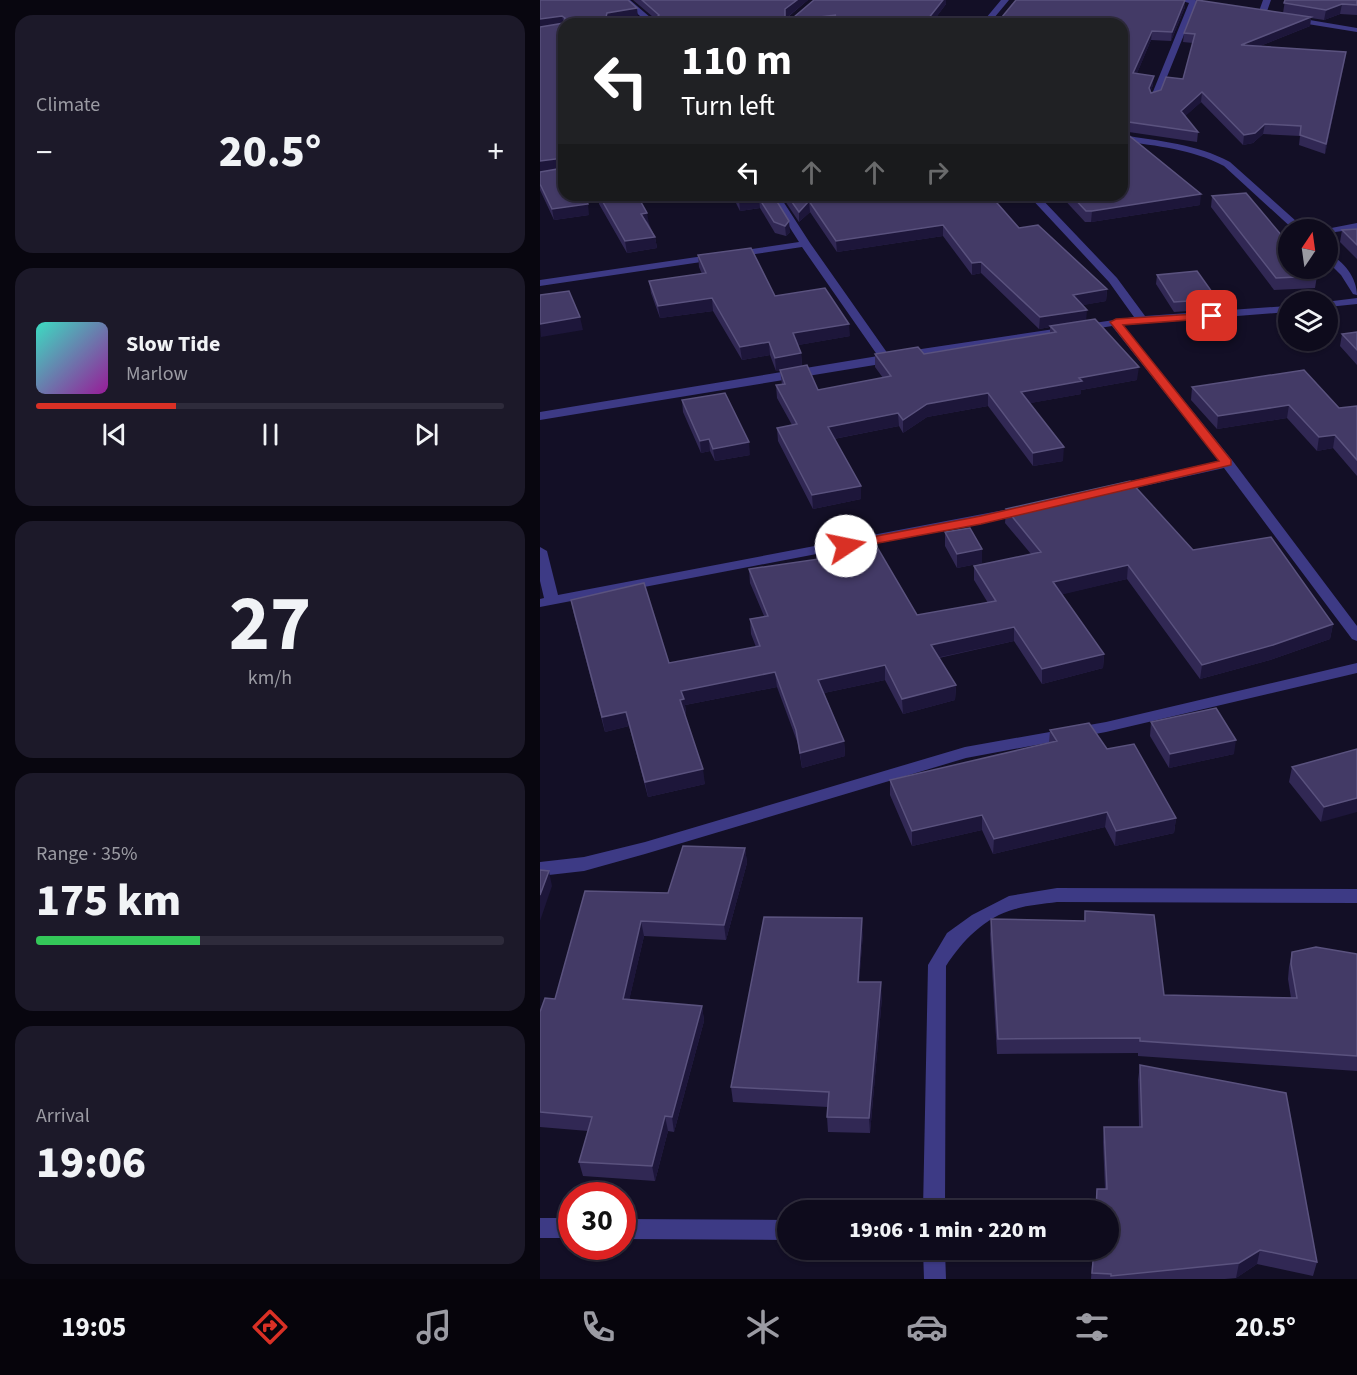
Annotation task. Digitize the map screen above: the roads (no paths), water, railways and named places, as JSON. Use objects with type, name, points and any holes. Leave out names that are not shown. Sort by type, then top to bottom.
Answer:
[{"type":"street","points":[[626,0],[647,18]]},
{"type":"street","points":[[990,18],[1005,0]]},
{"type":"street","points":[[1183,0],[1227,8]]},
{"type":"street","points":[[1262,14],[1267,0]]},
{"type":"street","points":[[1154,99],[1193,2]]},
{"type":"street","points":[[1251,12],[1273,15]]},
{"type":"street","points":[[1283,17],[1357,30]]},
{"type":"street","points":[[1128,139],[1183,148],[1216,157],[1227,164],[1289,219]]},
{"type":"street","points":[[778,201],[885,358]]},
{"type":"street","points":[[1039,201],[1113,280],[1142,320]]},
{"type":"street","points":[[1338,228],[1357,226]]},
{"type":"street","points":[[540,283],[805,244]]},
{"type":"street","points":[[1338,266],[1357,292]]},
{"type":"street","points":[[1338,303],[1357,301]]},
{"type":"street","points":[[540,416],[1116,322],[1278,310]]},
{"type":"street","points":[[1116,322],[1227,463],[1357,636]]},
{"type":"street","points":[[1104,491],[1227,463]]},
{"type":"street","points":[[540,551],[546,602],[1037,507]]},
{"type":"street","points":[[540,869],[584,864],[645,848],[965,753],[1106,727],[1357,668]]},
{"type":"street","points":[[934,1200],[936,965],[954,938],[978,920],[1009,903],[1057,895],[1357,896]]},
{"type":"street","points":[[540,1228],[558,1228]]},
{"type":"street","points":[[636,1229],[777,1230]]},
{"type":"street","points":[[934,1260],[935,1279]]}]
